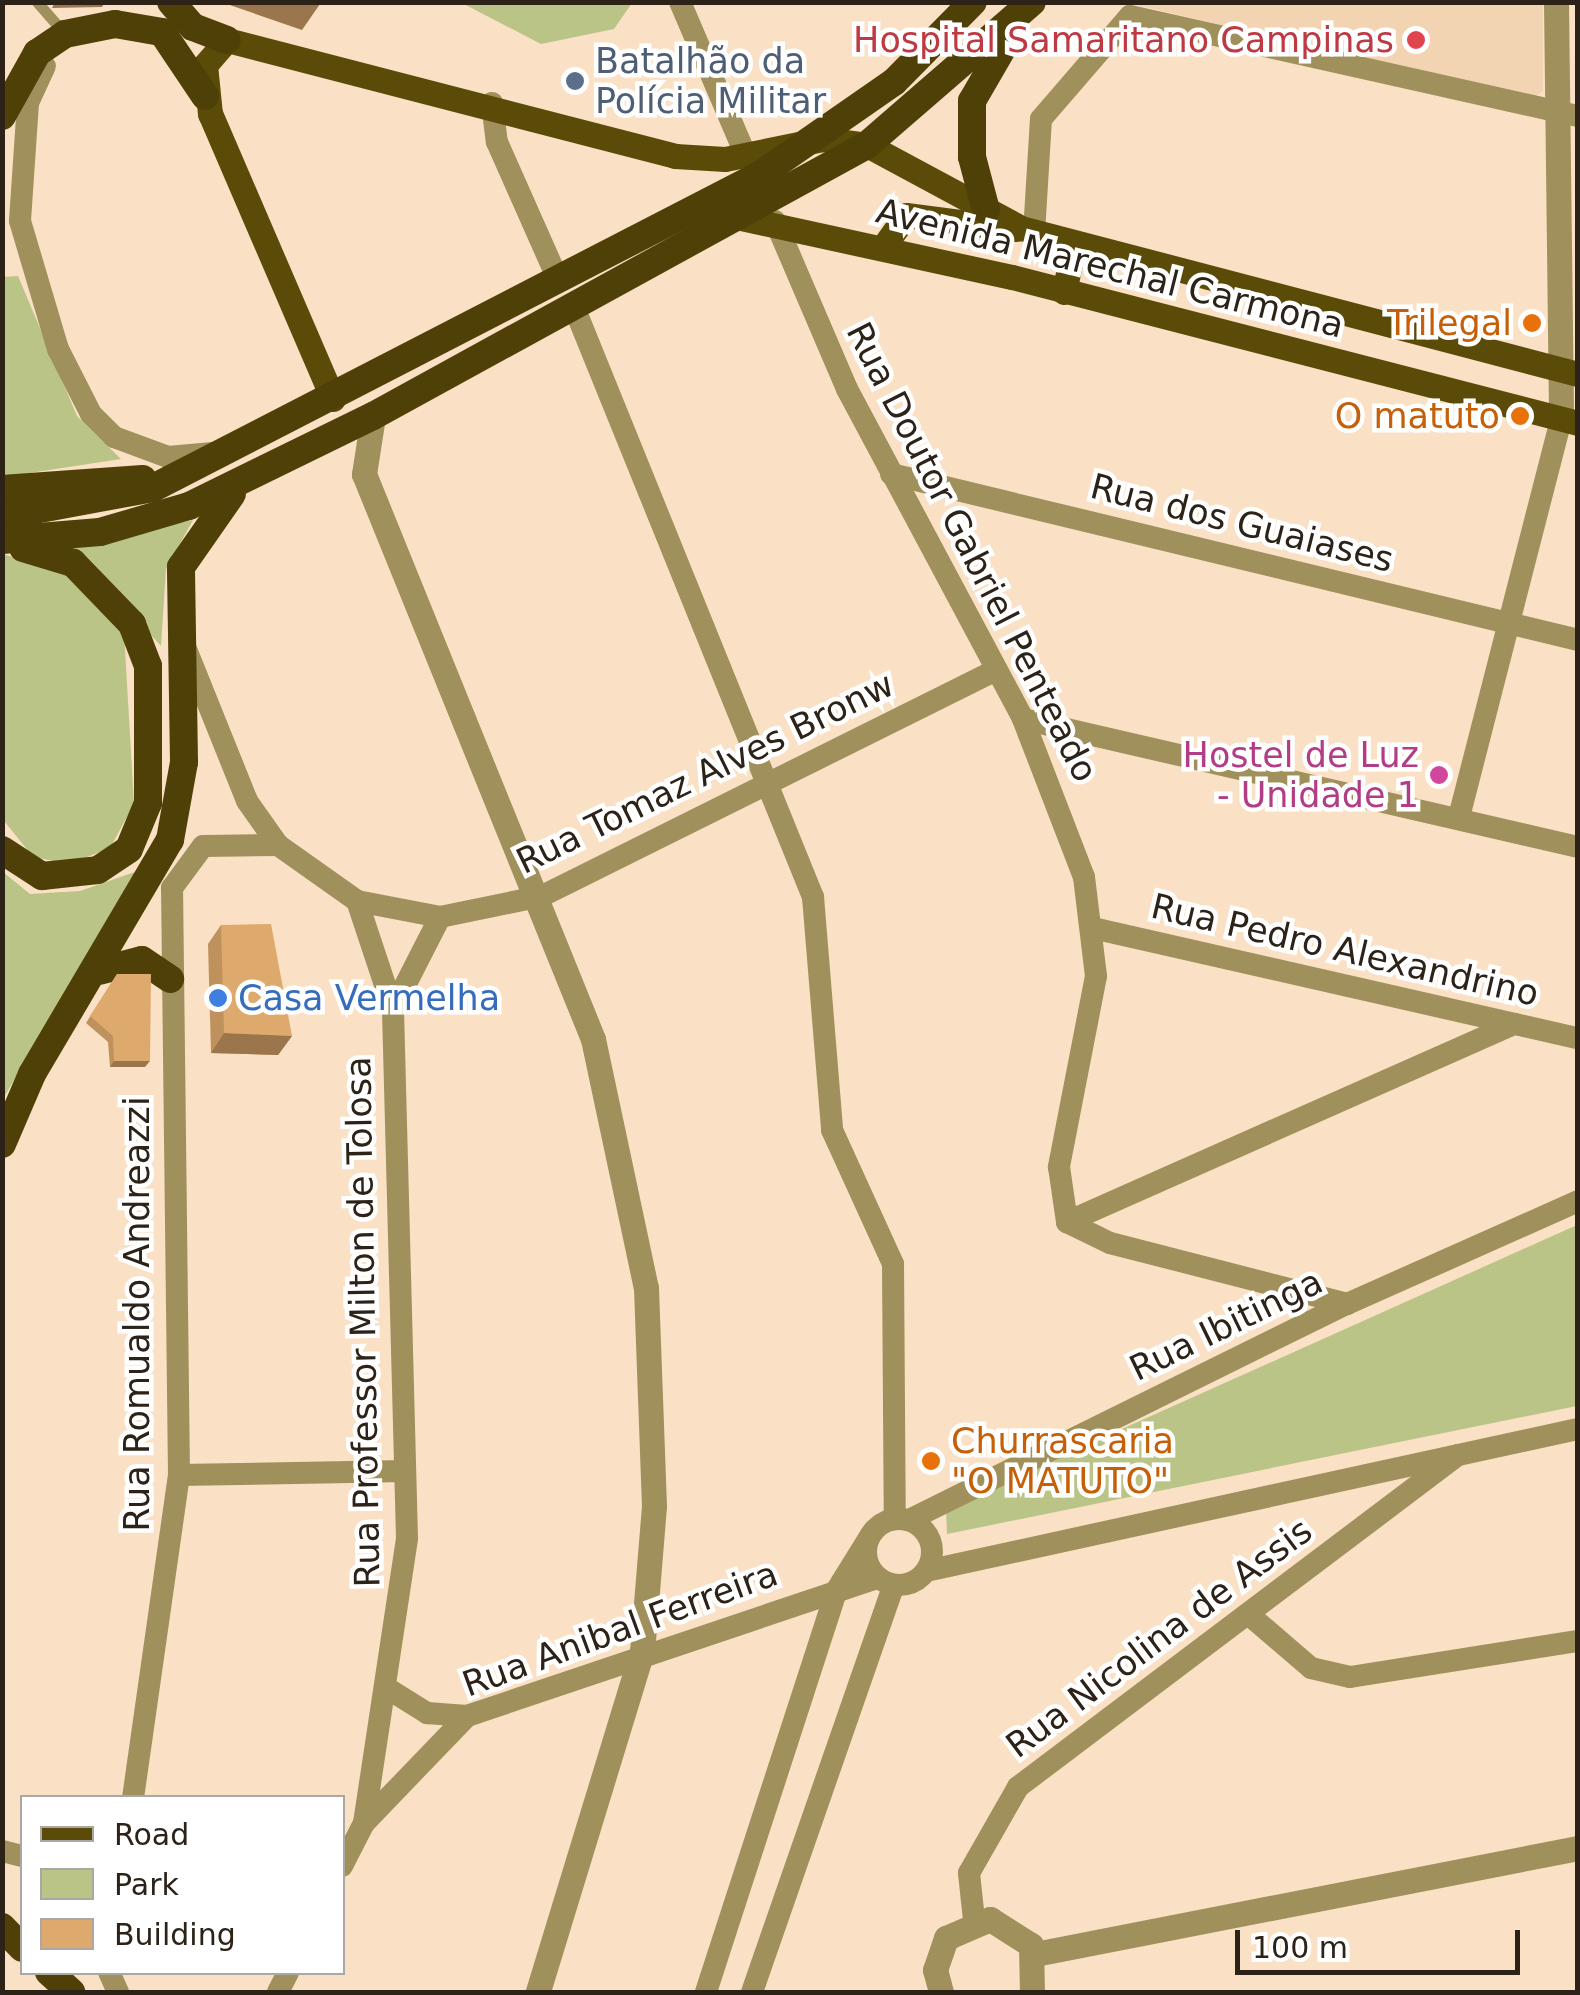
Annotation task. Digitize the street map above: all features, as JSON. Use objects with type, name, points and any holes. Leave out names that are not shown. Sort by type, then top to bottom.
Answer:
[{"type":"highway","points":[[115,24],[140,2]]},
{"type":"highway","points":[[171,2],[193,27],[226,40]]},
{"type":"highway","points":[[2,516],[103,504],[189,472],[333,399],[556,275],[823,139],[973,2]]},
{"type":"highway","points":[[2,542],[100,532],[250,479],[373,416],[741,218],[867,145],[1035,2]]},
{"type":"highway","points":[[986,210],[972,157],[972,102],[1035,2]]},
{"type":"highway","points":[[2,116],[32,59],[66,34],[115,24],[162,32],[205,96]]},
{"type":"highway","points":[[2,489],[189,472]]},
{"type":"highway","points":[[2,1144],[32,1074],[99,972],[170,840],[180,798],[176,624],[191,542],[250,479]]},
{"type":"highway","points":[[2,542],[73,563],[132,624],[148,666],[152,734],[144,821],[113,862],[60,878],[2,850]]},
{"type":"highway","points":[[99,972],[142,960],[170,978]]},
{"type":"highway","points":[[2,1927],[20,1946]]},
{"type":"main road","points":[[226,40],[208,56],[205,96],[333,399]]},
{"type":"main road","name":"Avenida Marechal Carmona","points":[[226,40],[492,102],[675,156],[746,154],[823,139],[867,145],[1027,231],[1571,372]]},
{"type":"main road","points":[[883,247],[906,215],[1027,231]]},
{"type":"main road","name":"Avenida Marechal Carmona","points":[[741,218],[774,220],[1569,421]]},
{"type":"main road","points":[[1064,292],[1074,245]]},
{"type":"street","points":[[680,2],[746,154]]},
{"type":"street","points":[[1460,817],[1569,421],[1567,116],[1556,2]]},
{"type":"street","points":[[1027,231],[1041,119],[1130,16],[1567,116]]},
{"type":"street","points":[[66,34],[34,84],[23,135],[20,221],[39,302],[76,388],[114,437],[168,457],[227,452]]},
{"type":"street","points":[[492,102],[498,142],[556,275]]},
{"type":"street","name":"Rua Doutor Gabriel Penteado","points":[[774,220],[891,474],[1023,718],[1098,930],[1094,1013],[1059,1167],[1068,1222]]},
{"type":"street","points":[[574,307],[770,782],[819,927],[832,1130],[893,1264],[902,1520]]},
{"type":"street","points":[[373,416],[364,474],[542,896],[618,1130],[646,1288],[654,1448],[642,1651],[538,1992]]},
{"type":"street","name":"Rua dos Guaiases","points":[[891,474],[1578,640]]},
{"type":"street","points":[[176,624],[219,740],[278,845]]},
{"type":"street","name":"Rua Tomaz Alves Bronw","points":[[278,845],[357,902],[440,917],[542,896],[996,670]]},
{"type":"street","points":[[1023,718],[1578,846]]},
{"type":"street","name":"Rua Romualdo Andreazzi","points":[[133,1795],[179,1474],[170,978],[172,888],[203,846],[278,845]]},
{"type":"street","name":"Rua Professor Milton de Tolosa","points":[[345,1860],[364,1823],[390,1690],[405,1471],[393,1008],[357,902]]},
{"type":"street","name":"Rua Professor Milton de Tolosa","points":[[393,1008],[440,917]]},
{"type":"street","name":"Rua Pedro Alexandrino","points":[[1098,930],[1578,1038]]},
{"type":"street","points":[[1068,1222],[1514,1024]]},
{"type":"street","name":"Rua Ibitinga","points":[[902,1520],[1347,1304],[1578,1201]]},
{"type":"street","points":[[1068,1222],[1110,1243],[1347,1304]]},
{"type":"street","name":"Rua Anibal Ferreira","points":[[364,1823],[468,1716],[642,1651],[836,1591],[1578,1429]]},
{"type":"street","name":"Rua Nicolina de Assis","points":[[974,1920],[968,1873],[1018,1787],[1458,1455]]},
{"type":"street","points":[[179,1474],[405,1471]]},
{"type":"street","points":[[1381,1472],[1398,1503]]},
{"type":"street","points":[[706,1992],[836,1591],[869,1538],[902,1520]]},
{"type":"street","points":[[902,1520],[931,1542],[926,1571]]},
{"type":"street","points":[[752,1992],[886,1581],[867,1560],[869,1538]]},
{"type":"street","points":[[1248,1614],[1311,1668],[1350,1678],[1578,1640]]},
{"type":"street","points":[[390,1690],[426,1713],[468,1716]]},
{"type":"street","points":[[1035,1954],[1578,1848]]},
{"type":"street","points":[[942,1992],[938,1953],[974,1920],[1007,1923],[1035,1954],[1032,1992]]},
{"type":"lane","points":[[37,2],[66,34]]},
{"type":"shaded area","name":"Hospital Samaritano Campinas","points":[[1129,3],[1543,3],[1543,91],[1532,98]]},
{"type":"green space","points":[[462,3],[632,3],[614,29],[541,44]]},
{"type":"green space","points":[[18,276],[77,416],[121,459],[3,477],[3,277]]},
{"type":"green space","points":[[193,520],[166,569],[161,646],[71,547]]},
{"type":"green space","points":[[2,554],[69,572],[124,632],[134,804],[110,848],[69,864],[33,857],[5,822]]},
{"type":"green space","points":[[3,872],[30,894],[80,891],[135,872],[3,1099]]},
{"type":"green space","points":[[1577,1225],[1577,1406],[947,1534],[946,1508]]},
{"type":"building","points":[[271,924],[292,1036],[224,1033],[221,925]]},
{"type":"building","points":[[117,974],[151,974],[150,1061],[114,1061],[113,1036],[90,1016]]},
{"type":"place","name":"Hospital Samaritano Campinas","points":[[1416,40]]},
{"type":"place","name":"Batalhão da Polícia Militar","points":[[575,81]]},
{"type":"place","name":"Trilegal","points":[[1532,323]]},
{"type":"place","name":"O matuto","points":[[1520,416]]},
{"type":"place","name":"Hostel de Luz - Unidade 1","points":[[1439,775]]},
{"type":"place","name":"Casa Vermelha","points":[[218,998]]},
{"type":"place","name":"Churrascaria \"O MATUTO\"","points":[[931,1461]]}]
